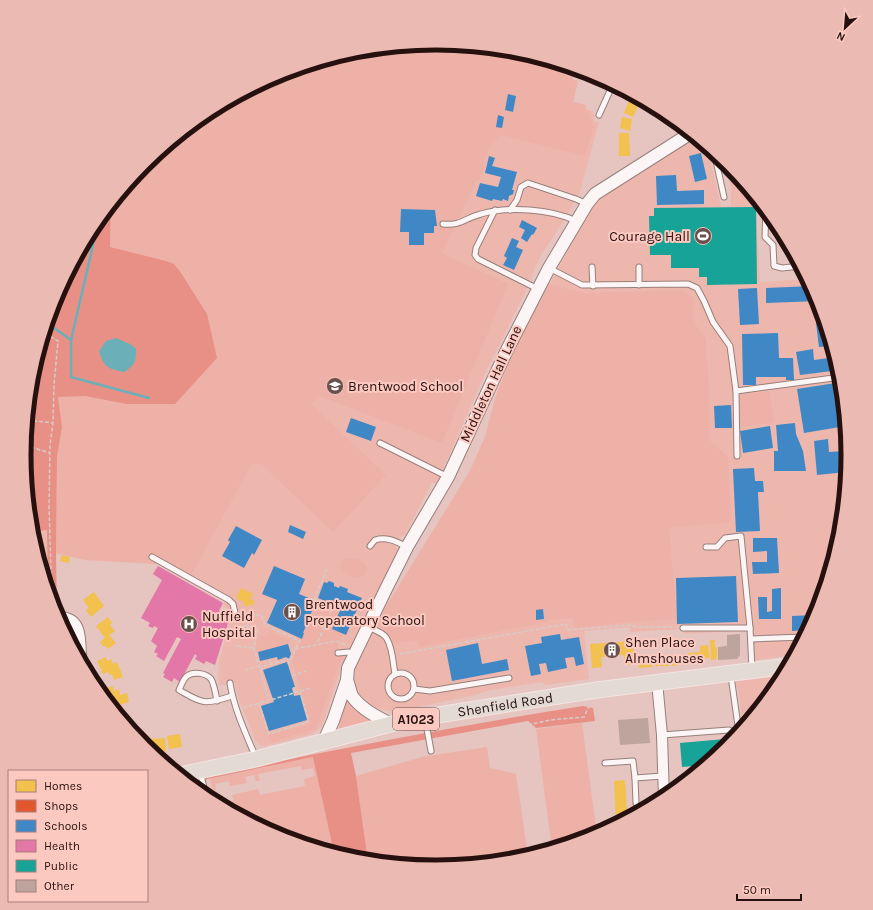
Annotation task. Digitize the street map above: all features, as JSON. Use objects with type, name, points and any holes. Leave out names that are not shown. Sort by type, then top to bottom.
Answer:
[{"type":"main road","name":"Shenfield Road","points":[[186,773],[256,759],[391,724],[597,690],[782,667]]},
{"type":"street","name":"Middleton Hall Lane","points":[[324,741],[347,680],[351,650],[368,626],[407,547],[448,476],[507,350],[548,268],[587,204],[595,194],[686,135]]},
{"type":"street","points":[[66,618],[70,618],[80,632],[81,649]]},
{"type":"street","points":[[347,680],[352,695],[362,707],[380,719],[391,724]]},
{"type":"street","points":[[658,682],[664,791]]},
{"type":"lane","points":[[599,115],[611,89]]},
{"type":"lane","points":[[716,161],[724,197]]},
{"type":"lane","points":[[510,210],[517,200],[521,187],[528,183],[587,204]]},
{"type":"lane","points":[[496,210],[476,248],[475,255],[478,259],[538,289]]},
{"type":"lane","points":[[443,224],[457,224],[474,216],[496,210],[530,210],[563,215],[576,222]]},
{"type":"lane","points":[[766,219],[766,237],[773,245],[774,266],[782,268],[794,267]]},
{"type":"lane","points":[[639,266],[639,285]]},
{"type":"lane","points":[[592,267],[593,286]]},
{"type":"lane","points":[[548,268],[582,285],[688,284],[697,288],[713,322],[730,346],[736,391],[737,456]]},
{"type":"lane","points":[[736,391],[834,378]]},
{"type":"lane","points":[[380,442],[448,476]]},
{"type":"lane","points":[[706,547],[716,547],[725,538],[741,536],[751,639],[752,670]]},
{"type":"lane","points":[[370,546],[376,540],[385,539],[392,540],[407,547]]},
{"type":"lane","points":[[152,558],[230,600],[233,604],[235,613]]},
{"type":"lane","points":[[368,626],[380,632],[387,638],[395,674]]},
{"type":"lane","points":[[683,628],[750,628]]},
{"type":"lane","points":[[751,639],[799,636]]},
{"type":"lane","points":[[338,653],[349,652],[351,650]]},
{"type":"lane","points":[[217,701],[211,679],[205,675],[198,673],[190,674],[186,677],[179,690],[202,702],[209,703],[217,701],[232,696]]},
{"type":"lane","points":[[403,673],[410,677],[414,682],[414,689],[410,695],[400,699],[390,693],[388,688],[390,679],[395,674],[403,673]]},
{"type":"lane","points":[[731,673],[739,725]]},
{"type":"lane","points":[[414,689],[430,692],[509,678]]},
{"type":"lane","points":[[230,683],[232,696],[256,759]]},
{"type":"lane","points":[[425,718],[431,751]]},
{"type":"lane","points":[[662,735],[729,730]]},
{"type":"lane","points":[[605,763],[633,761],[636,803]]},
{"type":"lane","points":[[200,770],[204,787]]},
{"type":"lane","points":[[635,778],[664,776]]},
{"type":"path","points":[[49,336],[58,341],[50,453],[49,507],[51,580]]},
{"type":"path","points":[[33,421],[53,423]]},
{"type":"path","points":[[31,448],[50,453]]},
{"type":"path","points":[[317,644],[333,606],[315,600],[327,569]]},
{"type":"path","points":[[236,631],[248,624],[251,614],[262,616],[265,625],[300,641]]},
{"type":"path","points":[[392,656],[566,624],[568,630],[630,625],[675,626],[683,628]]},
{"type":"path","points":[[245,626],[258,629],[254,648],[269,700]]},
{"type":"path","points":[[288,664],[301,638]]},
{"type":"path","points":[[296,649],[336,641],[351,650]]},
{"type":"path","points":[[237,646],[254,648]]},
{"type":"path","points":[[262,670],[261,667],[290,658]]},
{"type":"path","points":[[270,659],[272,664]]},
{"type":"path","points":[[245,670],[259,666]]},
{"type":"path","points":[[292,676],[306,671]]},
{"type":"path","points":[[294,687],[295,693]]},
{"type":"path","points":[[237,710],[311,688]]},
{"type":"path","points":[[516,737],[522,726],[550,720],[584,717],[597,690]]},
{"type":"path","points":[[259,703],[268,733],[270,734],[308,722],[300,692]]},
{"type":"shaded area","name":"Brentwood School","points":[[410,50],[463,50],[516,57],[574,73],[573,80],[578,81],[573,102],[586,105],[586,109],[592,111],[594,114],[594,121],[599,122],[580,192],[540,257],[527,288],[484,376],[437,483],[432,483],[405,535],[400,537],[396,546],[398,551],[342,666],[322,726],[315,732],[265,746],[260,745],[255,740],[236,691],[235,683],[220,685],[218,677],[219,661],[233,612],[223,606],[225,600],[158,564],[86,560],[56,553],[126,404],[112,213],[150,168],[190,133],[234,104],[281,80],[332,63],[357,57]]},
{"type":"shaded area","name":"Brentwood School","points":[[410,50],[463,50],[516,57],[541,63],[574,73],[573,80],[578,81],[573,102],[586,105],[586,109],[594,127],[585,156],[501,135],[490,145],[480,181],[476,181],[442,253],[508,284],[442,443],[319,396],[311,404],[386,475],[333,532],[261,464],[251,465],[188,581],[158,564],[86,560],[56,553],[57,457],[62,427],[58,396],[85,396],[126,404],[166,261],[110,247],[111,214],[150,168],[169,150],[211,118],[257,91],[281,80],[332,63],[357,57]]},
{"type":"shaded area","name":"Brentwood School","points":[[688,137],[709,155],[721,207],[731,206],[731,185],[738,185],[759,209],[756,210],[760,282],[802,279],[820,325],[834,376],[839,402],[842,455],[839,508],[834,534],[828,560],[811,610],[789,656],[754,660],[751,630],[684,634],[684,629],[631,632],[630,627],[584,631],[589,679],[545,685],[542,682],[491,690],[475,695],[418,707],[391,711],[379,709],[370,705],[357,692],[353,682],[357,661],[387,605],[470,471],[485,437],[496,396],[521,337],[595,201]]},
{"type":"shaded area","points":[[727,172],[738,185],[731,185]]},
{"type":"shaded area","points":[[111,214],[110,247],[166,261],[174,264],[181,273],[207,314],[217,358],[175,404],[126,404],[85,396],[58,397],[62,427],[57,457],[57,595],[48,568],[47,530],[38,531],[34,508],[32,482],[32,428],[34,402],[39,376],[45,350],[62,300],[85,252]]},
{"type":"shaded area","points":[[548,284],[585,293],[680,290],[691,295],[694,303],[695,322],[706,341],[710,441],[728,457],[731,522],[669,528],[677,619],[575,628],[573,618],[547,620],[547,622],[419,647],[418,640],[395,643],[385,630],[377,624],[387,605],[470,471],[485,437],[496,396],[506,370]]},
{"type":"shaded area","points":[[769,392],[774,421],[772,423],[741,427],[739,425],[738,395]]},
{"type":"shaded area","points":[[47,530],[48,568],[45,560],[38,531]]},
{"type":"shaded area","points":[[348,558],[357,559],[365,564],[367,569],[362,577],[353,578],[342,570],[340,565],[343,560]]},
{"type":"shaded area","points":[[318,598],[341,608],[332,628],[343,633],[336,650],[345,660],[340,661],[316,729],[271,742],[269,735],[308,724],[310,721],[292,659],[304,634],[303,633]]},
{"type":"shaded area","points":[[270,631],[290,640],[288,644],[256,652],[255,649],[258,635],[263,637]]},
{"type":"shaded area","points":[[782,667],[758,702],[746,717],[742,717],[738,689],[731,673]]},
{"type":"shaded area","points":[[347,698],[376,723],[337,734]]},
{"type":"shaded area","points":[[583,706],[593,708],[595,721],[536,728],[528,721],[351,753],[356,776],[367,854],[333,847],[313,757],[196,781],[192,779],[284,760]]},
{"type":"shaded area","points":[[582,723],[596,828],[551,844],[536,729]]},
{"type":"shaded area","points":[[487,747],[490,768],[516,774],[527,850],[463,860],[410,860],[367,854],[356,776],[422,757]]},
{"type":"shaded area","points":[[314,757],[333,847],[281,830],[257,819],[228,802],[234,801],[232,795],[258,789],[260,795],[305,786],[304,779],[315,776],[313,768],[302,770],[301,766],[258,774],[260,781],[256,781],[254,775],[245,777],[247,783],[230,786],[229,781],[215,784],[216,790],[213,791],[210,779]]},
{"type":"water","points":[[116,338],[130,344],[136,349],[136,357],[134,362],[125,372],[108,367],[103,361],[99,351],[106,341]]},
{"type":"building: Homes","points":[[630,99],[639,104],[633,117],[624,113]]},
{"type":"building: Homes","points":[[622,117],[632,119],[630,131],[620,128]]},
{"type":"building: Homes","points":[[619,133],[629,133],[630,156],[619,156]]},
{"type":"building: Homes","points":[[62,555],[70,557],[69,563],[60,561]]},
{"type":"building: Homes","points":[[241,588],[253,594],[250,599],[255,601],[252,606],[248,604],[247,607],[243,605],[244,602],[236,598]]},
{"type":"building: Homes","points":[[94,592],[104,606],[91,617],[86,610],[89,608],[83,600]]},
{"type":"building: Homes","points":[[108,617],[112,623],[110,625],[115,631],[109,635],[116,643],[108,649],[100,642],[105,638],[96,626]]},
{"type":"building: Homes","points":[[710,640],[715,640],[715,647],[717,647],[717,659],[711,660]]},
{"type":"building: Homes","name":"Shen Place Almshouses","points":[[633,641],[635,664],[625,665],[624,655],[601,657],[602,667],[592,668],[590,644]]},
{"type":"building: Homes","points":[[708,645],[710,658],[689,660],[688,653],[700,652],[700,646]]},
{"type":"building: Homes","points":[[686,654],[687,664],[672,666],[671,656]]},
{"type":"building: Homes","points":[[668,655],[669,666],[655,666],[654,656]]},
{"type":"building: Homes","points":[[106,657],[107,661],[111,659],[113,664],[117,662],[123,677],[114,680],[112,674],[109,675],[108,672],[103,674],[97,661]]},
{"type":"building: Homes","points":[[651,657],[652,667],[639,668],[638,659]]},
{"type":"building: Homes","points":[[113,686],[114,691],[119,689],[120,695],[127,693],[129,702],[118,705],[105,688]]},
{"type":"building: Homes","points":[[180,734],[182,747],[169,749],[167,736]]},
{"type":"building: Homes","points":[[147,735],[152,739],[165,738],[166,751],[160,751],[144,736]]},
{"type":"building: Homes","points":[[625,780],[627,812],[628,812],[616,819],[614,781]]},
{"type":"building: Schools","points":[[508,94],[516,96],[513,112],[505,110]]},
{"type":"building: Schools","points":[[498,115],[504,117],[502,128],[496,127]]},
{"type":"building: Schools","points":[[701,153],[707,179],[695,182],[689,156]]},
{"type":"building: Schools","points":[[489,156],[495,158],[492,166],[517,172],[512,190],[514,190],[513,194],[509,196],[508,201],[503,199],[502,201],[493,199],[492,201],[476,196],[480,183],[498,187],[501,177],[485,173]]},
{"type":"building: Schools","points":[[676,175],[677,191],[704,190],[704,204],[657,205],[656,176]]},
{"type":"building: Schools","points":[[401,209],[435,210],[437,226],[434,226],[434,233],[424,233],[424,245],[409,245],[409,232],[400,232]]},
{"type":"building: Schools","points":[[522,220],[537,228],[527,242],[521,238],[525,230],[519,227]]},
{"type":"building: Schools","points":[[512,238],[519,241],[516,247],[523,250],[514,270],[503,265],[507,258],[504,256]]},
{"type":"building: Schools","points":[[805,286],[811,301],[766,303],[766,288]]},
{"type":"building: Schools","points":[[757,288],[759,324],[740,325],[738,289]]},
{"type":"building: Schools","points":[[816,323],[819,323],[827,346],[819,347]]},
{"type":"building: Schools","points":[[778,333],[779,358],[793,358],[794,380],[786,380],[786,377],[756,377],[756,385],[743,385],[742,334]]},
{"type":"building: Schools","points":[[813,349],[814,360],[830,358],[833,371],[800,375],[796,352]]},
{"type":"building: Schools","points":[[835,383],[839,402],[841,427],[804,433],[797,389]]},
{"type":"building: Schools","points":[[731,405],[732,428],[715,428],[714,406]]},
{"type":"building: Schools","points":[[351,418],[376,427],[371,441],[346,432]]},
{"type":"building: Schools","points":[[795,423],[796,434],[803,451],[806,471],[774,471],[774,451],[778,451],[776,425]]},
{"type":"building: Schools","points":[[770,426],[773,448],[743,453],[740,431]]},
{"type":"building: Schools","points":[[828,439],[829,452],[842,451],[841,472],[817,475],[814,441]]},
{"type":"building: Schools","points":[[754,468],[755,481],[763,481],[764,492],[758,492],[760,531],[736,532],[733,469]]},
{"type":"building: Schools","points":[[290,525],[306,532],[303,539],[288,532]]},
{"type":"building: Schools","points":[[236,526],[262,540],[254,555],[252,553],[244,568],[222,556],[230,542],[228,540]]},
{"type":"building: Schools","points":[[753,538],[777,538],[779,573],[753,574],[752,562],[767,562],[767,551],[753,552]]},
{"type":"building: Schools","name":"Brentwood Preparatory School","points":[[274,566],[305,579],[299,594],[316,601],[302,639],[267,623],[277,600],[262,594]]},
{"type":"building: Schools","points":[[736,576],[738,622],[677,624],[676,578]]},
{"type":"building: Schools","points":[[329,581],[334,583],[334,586],[339,588],[340,586],[348,589],[347,592],[362,598],[346,635],[332,629],[341,608],[318,598],[324,582],[327,583]]},
{"type":"building: Schools","points":[[781,588],[781,619],[759,619],[758,597],[767,597],[767,612],[772,611],[772,589]]},
{"type":"building: Schools","points":[[543,609],[544,619],[536,620],[536,610]]},
{"type":"building: Schools","points":[[809,615],[802,630],[792,631],[792,616]]},
{"type":"building: Schools","points":[[560,634],[561,640],[579,637],[584,664],[576,666],[574,657],[565,658],[567,668],[548,672],[546,663],[539,664],[541,674],[531,676],[525,646],[542,643],[541,637]]},
{"type":"building: Schools","points":[[478,643],[482,664],[507,659],[509,670],[452,681],[446,650]]},
{"type":"building: Schools","points":[[288,644],[291,654],[289,659],[286,657],[278,660],[277,657],[260,661],[258,652]]},
{"type":"building: Schools","points":[[287,662],[295,687],[292,688],[294,696],[300,695],[307,720],[269,731],[261,706],[274,702],[263,670]]},
{"type":"building: Health","name":"Nuffield Hospital","points":[[158,566],[223,603],[219,611],[230,617],[215,665],[206,661],[204,664],[195,659],[197,656],[195,654],[180,682],[174,678],[172,682],[163,677],[165,674],[163,673],[181,639],[177,637],[164,661],[156,656],[158,654],[154,652],[157,646],[151,641],[158,628],[148,626],[150,623],[141,618],[162,580],[153,574]]},
{"type":"building: Public","name":"Courage Hall","points":[[756,207],[757,284],[707,285],[707,277],[699,277],[699,268],[671,268],[671,255],[650,255],[649,216],[654,216],[654,208]]},
{"type":"building: Public","points":[[725,740],[697,766],[682,767],[680,743]]},
{"type":"building: Other","points":[[740,634],[740,655],[737,659],[718,660],[718,647],[727,646],[727,635]]},
{"type":"building: Other","points":[[648,718],[650,743],[620,745],[618,720]]},
{"type":"waterway","points":[[95,236],[71,340],[71,377],[149,398]]},
{"type":"waterway","points":[[52,327],[71,340]]},
{"type":"place","name":"Courage Hall","points":[[703,236]]},
{"type":"place","name":"Brentwood School","points":[[335,386]]},
{"type":"place","name":"Brentwood Preparatory School","points":[[292,612]]},
{"type":"place","name":"Nuffield Hospital","points":[[189,624]]},
{"type":"place","name":"Shen Place Almshouses","points":[[612,650]]}]
